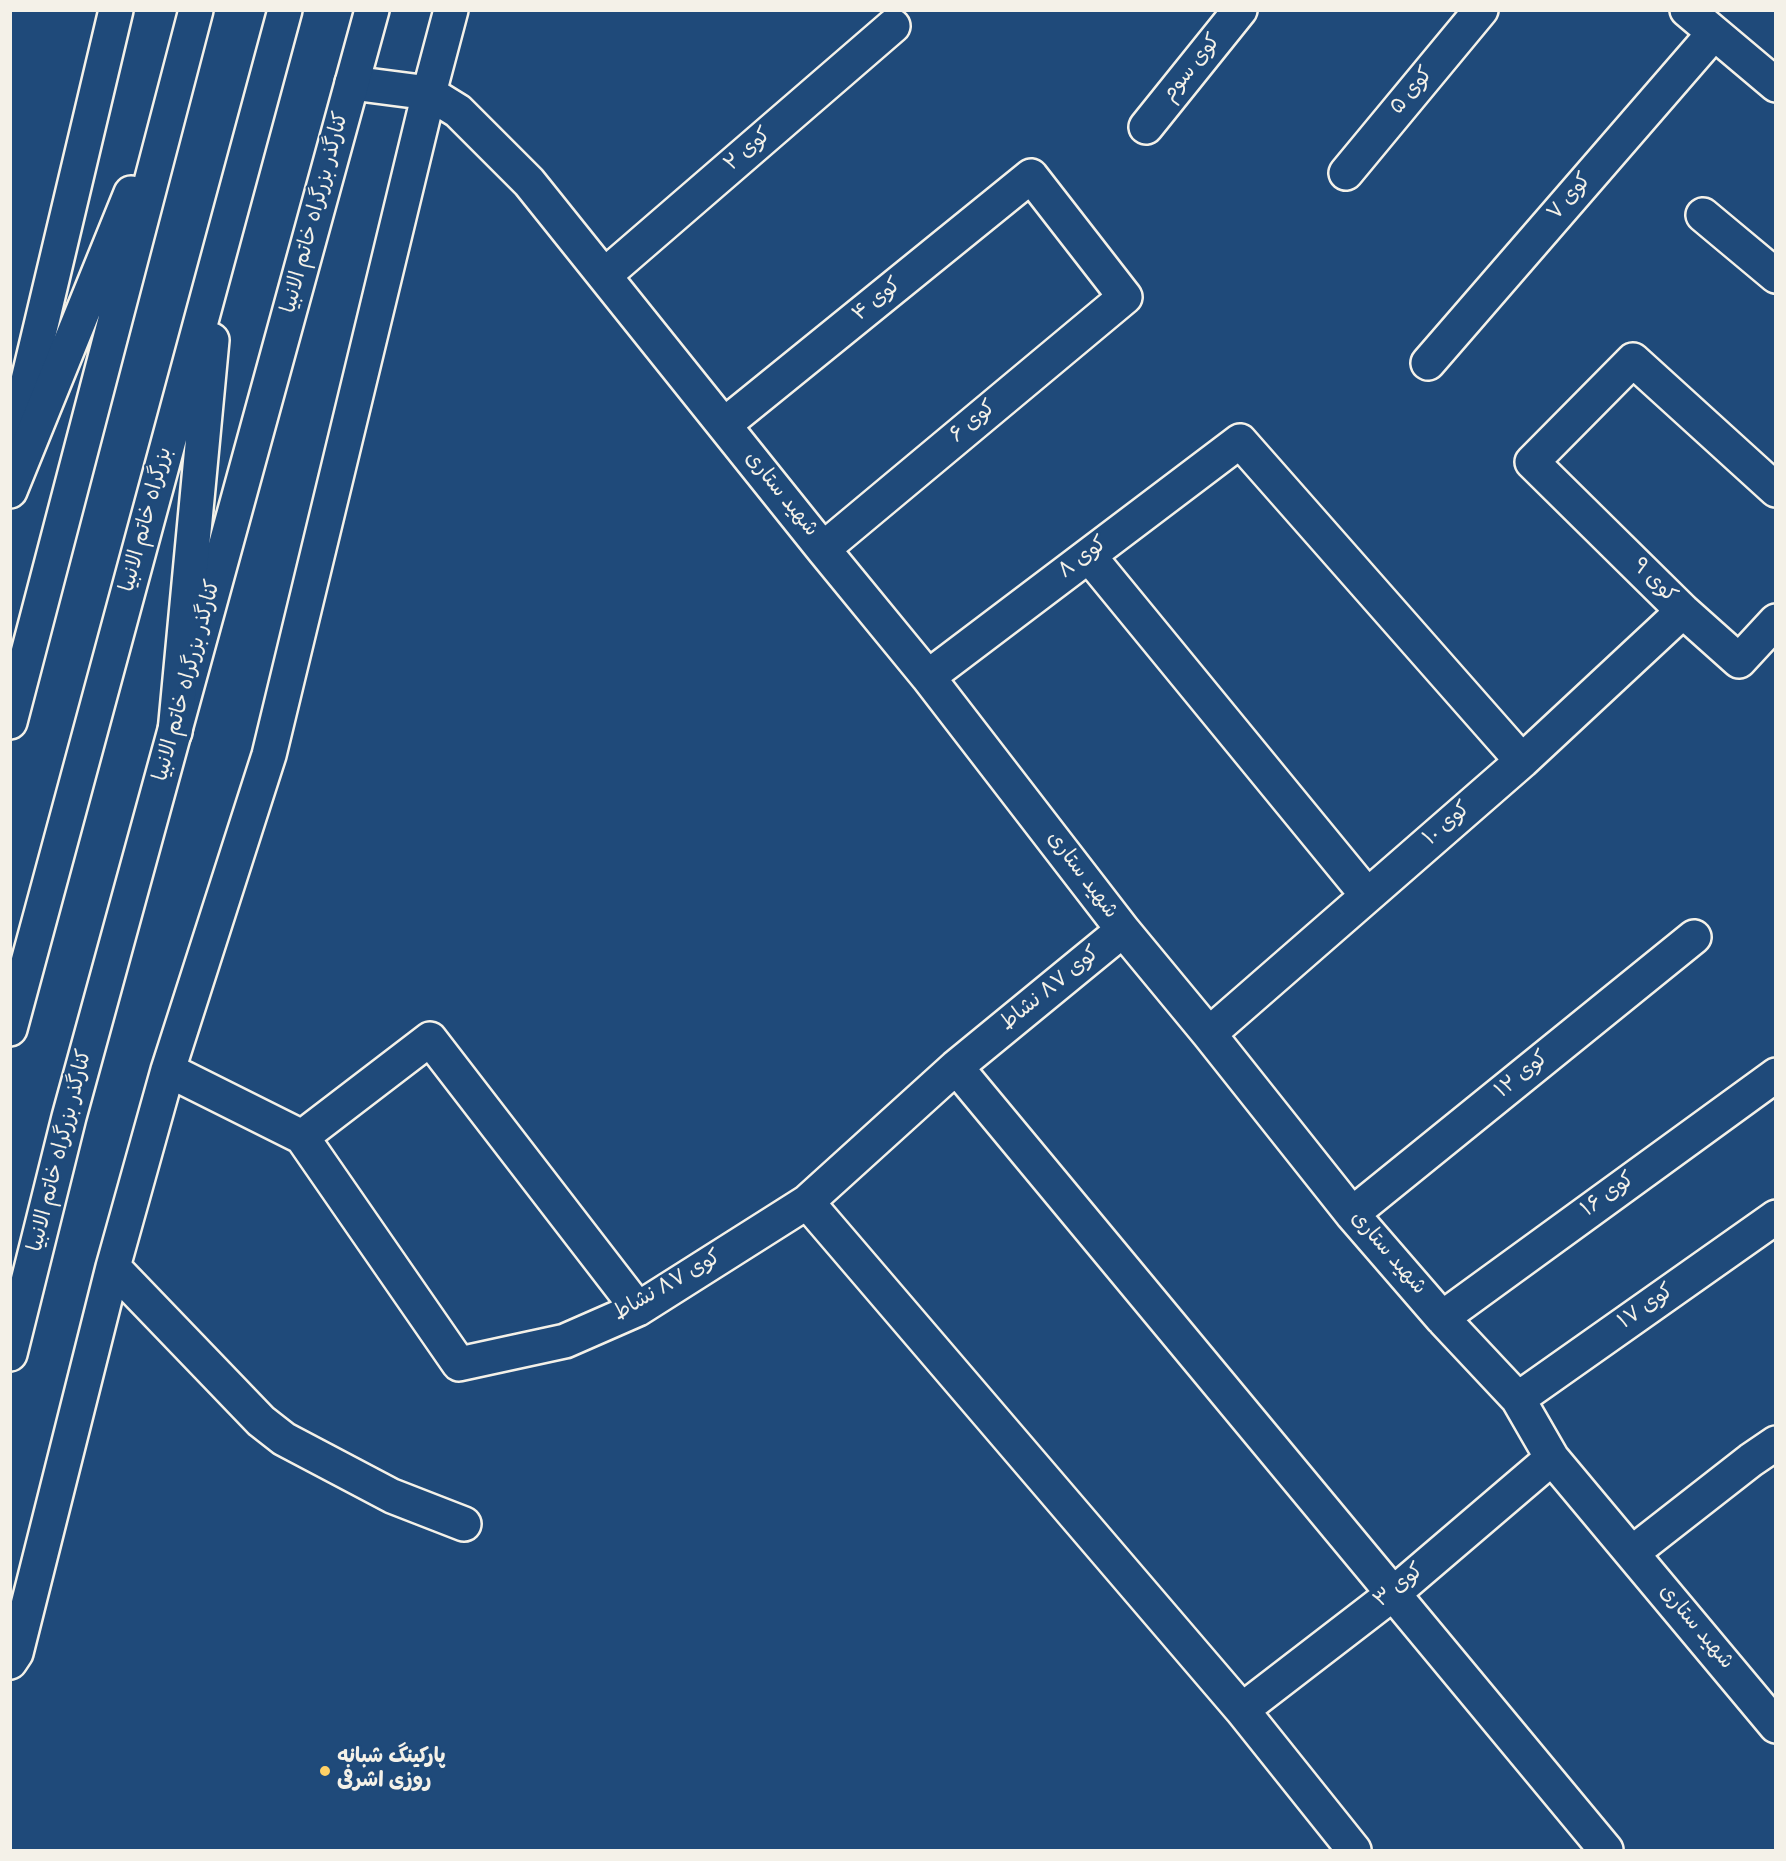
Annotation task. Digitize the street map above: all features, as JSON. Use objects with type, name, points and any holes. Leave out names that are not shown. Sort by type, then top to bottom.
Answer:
[{"type":"main road","points":[[10,456],[116,10]]},
{"type":"main road","points":[[10,722],[196,10]]},
{"type":"main road","name":"بزرگراه خاتم الانبیا","points":[[10,1029],[285,10]]},
{"type":"main road","name":"کنارگذر بزرگراه خاتم الانبیا","points":[[10,1354],[69,1117],[372,10]]},
{"type":"main road","points":[[10,1662],[16,1653],[113,1267],[168,1070],[269,755],[451,10]]},
{"type":"main road","name":"کوی سوم","points":[[1146,127],[1240,10]]},
{"type":"main road","name":"کوی ۵","points":[[1346,173],[1481,10]]},
{"type":"main road","points":[[1687,10],[1776,85]]},
{"type":"main road","name":"کوی ۲","points":[[605,275],[893,26]]},
{"type":"main road","name":"کوی ۷","points":[[1428,363],[1714,33]]},
{"type":"main road","points":[[10,491],[182,69]]},
{"type":"main road","name":"شهید ستاری","points":[[352,83],[429,93],[459,111],[521,174],[928,677],[1123,930],[1352,1214],[1442,1318],[1518,1400],[1552,1458],[1776,1726]]},
{"type":"main road","name":"کوی ۴","points":[[724,425],[1031,176],[1125,297]]},
{"type":"main road","points":[[1703,215],[1776,276]]},
{"type":"main road","points":[[175,732],[221,247]]},
{"type":"main road","name":"کوی ۶","points":[[823,549],[1125,297]]},
{"type":"main road","name":"کوی ۹","points":[[1776,489],[1633,360],[1532,462],[1683,611],[1739,661],[1776,621]]},
{"type":"main road","name":"کوی ۸","points":[[928,677],[1240,441],[1522,761]]},
{"type":"main road","points":[[1089,556],[1367,895]]},
{"type":"main road","name":"کوی ۱۰","points":[[1209,1034],[1522,761],[1683,611]]},
{"type":"main road","name":"کوی ۸۷ نشاط","points":[[168,1070],[302,1137],[459,1364],[565,1341],[638,1309],[807,1203],[956,1067],[1123,930]]},
{"type":"main road","name":"کوی ۱۲","points":[[1352,1214],[1694,937]]},
{"type":"main road","points":[[302,1137],[430,1039],[638,1309]]},
{"type":"main road","points":[[956,1067],[1606,1851]]},
{"type":"main road","name":"کوی ۱۶","points":[[1442,1318],[1776,1074]]},
{"type":"main road","points":[[807,1203],[1242,1710],[1354,1851]]},
{"type":"main road","name":"کوی ۱۷","points":[[1518,1400],[1776,1217]]},
{"type":"main road","points":[[113,1267],[261,1421],[284,1439],[392,1496],[464,1524]]},
{"type":"main road","points":[[1632,1553],[1776,1443]]},
{"type":"main road","name":"کوی ۳","points":[[1242,1710],[1394,1593],[1552,1458]]},
{"type":"place","name":"پارکینگ شبانه روزی اشرفی","points":[[325,1771]]}]
